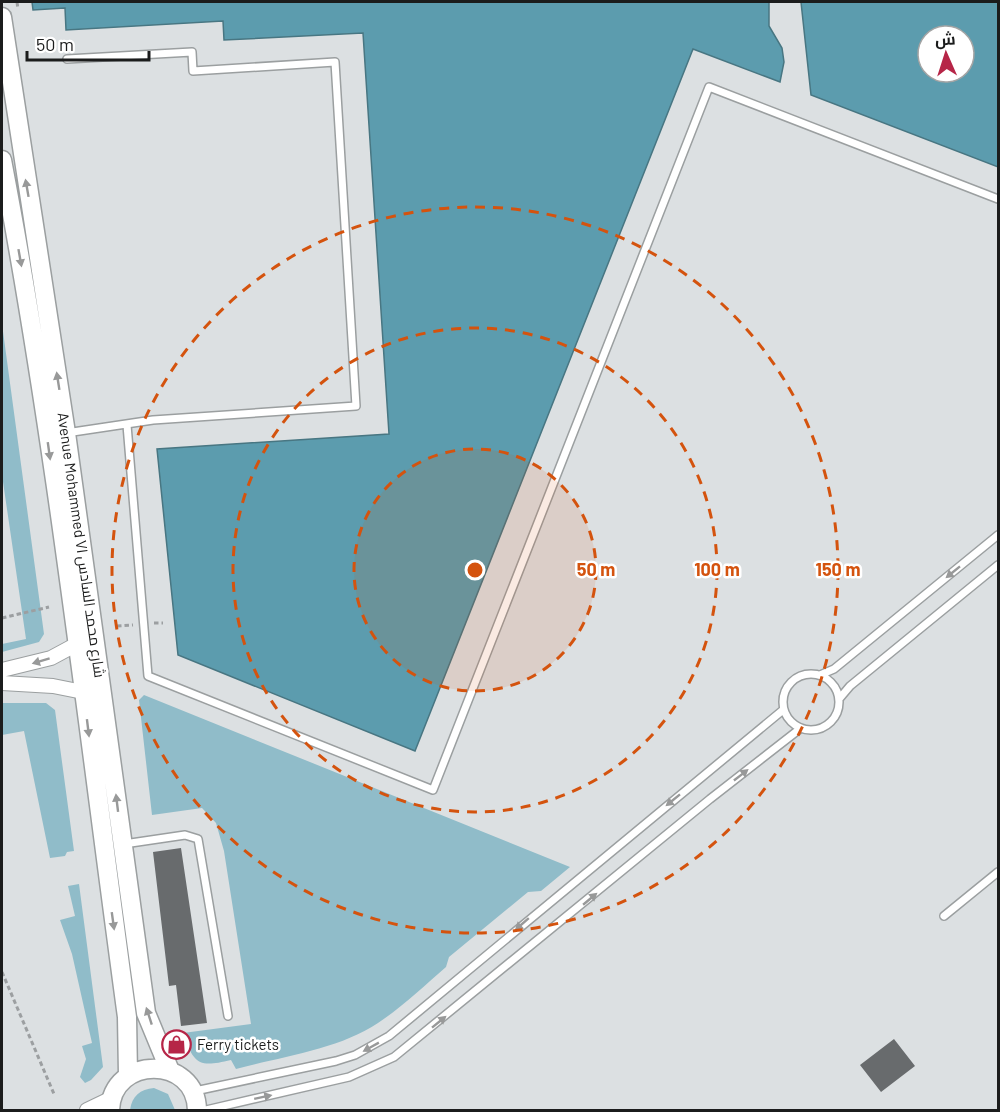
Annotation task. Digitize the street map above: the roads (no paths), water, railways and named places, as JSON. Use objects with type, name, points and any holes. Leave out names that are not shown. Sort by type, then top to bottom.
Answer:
[{"type":"main road","name":"Avenue Mohammed VI شارع محمد السادس","points":[[2,17],[66,433],[146,1013],[170,1071]]},
{"type":"main road","name":"Avenue Mohammed VI شارع محمد السادس","points":[[2,160],[26,294],[77,644],[127,1017],[128,1075]]},
{"type":"main road","points":[[111,1104],[116,1089],[128,1075],[153,1067],[170,1071],[183,1079],[192,1091],[197,1110]]},
{"type":"street","points":[[2,670],[51,658],[77,644]]},
{"type":"street","points":[[2,683],[53,686],[83,692]]},
{"type":"street","points":[[87,1110],[111,1104]]},
{"type":"lane","points":[[66,433],[153,420],[356,406],[335,62],[193,70],[192,52],[67,59]]},
{"type":"lane","points":[[127,425],[148,676],[434,790],[709,87],[999,199]]},
{"type":"lane","points":[[820,675],[833,685],[839,699],[838,707],[831,721],[817,729],[801,728],[788,719],[783,710],[783,696],[790,682],[804,674],[820,675],[834,669],[999,535]]},
{"type":"lane","points":[[839,699],[850,686],[999,565]]},
{"type":"lane","points":[[192,1091],[346,1058],[389,1036],[783,710]]},
{"type":"lane","points":[[206,1110],[349,1077],[393,1057],[710,799],[801,728]]},
{"type":"lane","points":[[122,844],[186,835],[198,839],[228,1016]]},
{"type":"lane","points":[[944,916],[999,872]]},
{"type":"place","name":"Ferry tickets","points":[[176,1044]]}]
